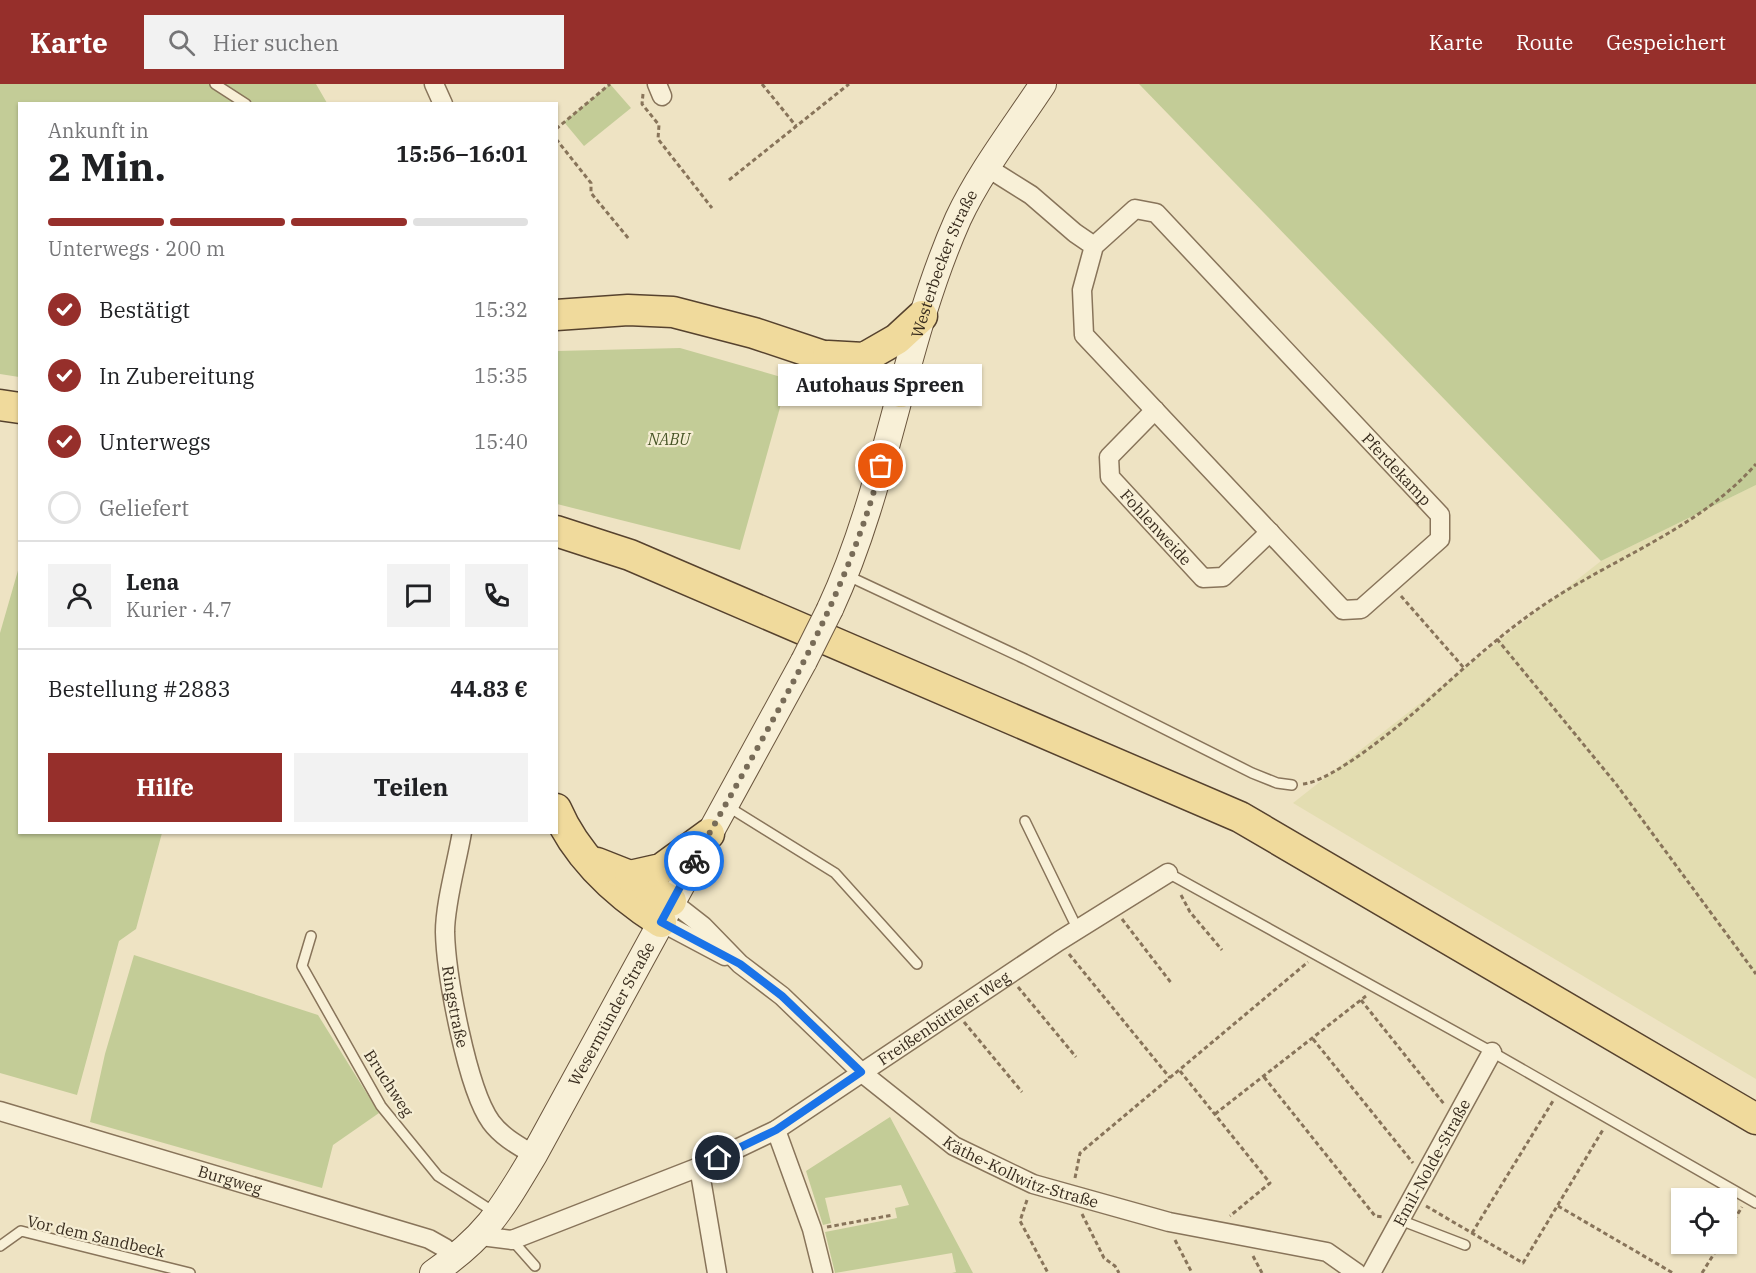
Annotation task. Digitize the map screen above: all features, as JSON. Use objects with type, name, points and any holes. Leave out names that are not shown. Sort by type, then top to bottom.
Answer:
[{"type":"main road","points":[[558,315],[628,310],[673,312],[754,333],[823,356],[872,382],[903,385]]},
{"type":"main road","points":[[864,358],[897,339],[922,316]]},
{"type":"main road","points":[[823,356],[879,360],[903,385]]},
{"type":"main road","points":[[0,405],[18,408]]},
{"type":"main road","points":[[558,533],[630,555],[1240,817],[1756,1119]]},
{"type":"main road","points":[[558,813],[574,842],[612,887],[666,912]]},
{"type":"main road","points":[[630,876],[661,869],[709,834]]},
{"type":"main road","points":[[590,861],[630,876],[666,912]]},
{"type":"street","points":[[434,84],[442,102]]},
{"type":"street","name":"Westerbecker Straße","points":[[804,661],[846,575],[876,487],[922,316],[959,218],[988,168],[1043,84]]},
{"type":"street","points":[[988,168],[1031,195],[1075,233],[1094,246]]},
{"type":"street","name":"Pferdekamp","points":[[1135,209],[1156,213],[1440,514],[1440,539],[1361,609],[1343,610],[1155,410],[1084,335],[1082,290],[1094,246],[1135,209]]},
{"type":"street","name":"Fohlenweide","points":[[1155,410],[1109,457],[1110,477],[1203,578],[1223,577],[1270,532]]},
{"type":"street","name":"Wesermünder Straße","points":[[433,1273],[481,1236],[498,1215],[534,1155],[804,661]]},
{"type":"street","name":"Ringstraße","points":[[462,834],[445,931],[456,1012],[472,1083],[490,1120],[502,1135],[534,1155]]},
{"type":"street","name":"Freißenbütteler Weg","points":[[481,1236],[512,1240],[699,1167],[776,1130],[1059,941],[1168,873]]},
{"type":"street","name":"Käthe-Kollwitz-Straße","points":[[666,912],[703,926],[740,964],[782,996],[861,1072],[954,1146],[1033,1184],[1169,1222],[1327,1252],[1357,1273]]},
{"type":"street","name":"Emil-Nolde-Straße","points":[[1371,1273],[1492,1052]]},
{"type":"street","name":"Burgweg","points":[[0,1111],[429,1239],[445,1248],[454,1258]]},
{"type":"street","points":[[776,1130],[812,1229],[823,1273]]},
{"type":"street","points":[[699,1167],[717,1273]]},
{"type":"lane","points":[[215,84],[243,102]]},
{"type":"lane","points":[[846,575],[1025,660],[1252,773],[1277,783],[1292,785]]},
{"type":"lane","points":[[725,805],[835,873],[917,964]]},
{"type":"lane","points":[[1025,821],[1078,930]]},
{"type":"lane","points":[[1168,873],[1610,1118],[1752,1200]]},
{"type":"lane","name":"Bruchweg","points":[[310,936],[302,966],[381,1106],[438,1176],[498,1215]]},
{"type":"lane","points":[[1400,1220],[1465,1245]]},
{"type":"lane","name":"Vor dem Sandbeck","points":[[0,1245],[21,1231],[190,1273]]},
{"type":"lane","points":[[512,1240],[535,1266]]},
{"type":"path","points":[[558,127],[610,84]]},
{"type":"path","points":[[644,84],[642,104],[658,125],[658,139],[712,208]]},
{"type":"path","points":[[762,84],[796,126]]},
{"type":"path","points":[[729,180],[849,84]]},
{"type":"path","points":[[558,142],[591,183],[591,193],[629,239]]},
{"type":"path","points":[[1292,785],[1309,784],[1375,744],[1497,639],[1552,599],[1635,553],[1721,498],[1756,464]]},
{"type":"path","points":[[1390,584],[1464,668]]},
{"type":"path","points":[[1497,639],[1616,784],[1756,974]]},
{"type":"path","points":[[1168,873],[1190,912],[1222,950]]},
{"type":"path","points":[[1113,908],[1172,984]]},
{"type":"path","points":[[1059,941],[1170,1078]]},
{"type":"path","points":[[1119,1273],[1115,1266],[1104,1258],[1081,1211],[1080,1152],[1317,955]]},
{"type":"path","points":[[1008,975],[1076,1057]]},
{"type":"path","points":[[1215,1114],[1377,988]]},
{"type":"path","points":[[1361,1000],[1455,1119]]},
{"type":"path","points":[[954,1010],[1022,1092]]},
{"type":"path","points":[[1313,1039],[1410,1161],[1426,1172]]},
{"type":"path","points":[[1179,1071],[1270,1183],[1214,1230]]},
{"type":"path","points":[[1264,1077],[1375,1216],[1400,1220]]},
{"type":"path","points":[[1465,1245],[1559,1090]]},
{"type":"path","points":[[1412,1198],[1523,1263],[1610,1118]]},
{"type":"path","points":[[1033,1184],[1020,1221],[1048,1273]]},
{"type":"path","points":[[1737,1219],[1752,1200]]},
{"type":"path","points":[[1558,1205],[1673,1273]]},
{"type":"path","points":[[812,1229],[893,1215]]},
{"type":"path","points":[[1169,1222],[1171,1234],[1192,1273]]},
{"type":"path","points":[[1711,1273],[1703,1271],[1714,1254]]},
{"type":"shaded area","points":[[1756,485],[1756,1079],[1293,803],[1601,561]]},
{"type":"green space","points":[[0,84],[316,84],[326,102],[18,102],[18,377],[0,374]]},
{"type":"green space","points":[[610,84],[631,108],[584,146],[564,122]]},
{"type":"green space","points":[[1139,84],[1756,84],[1756,485],[1601,561]]},
{"type":"green space","name":"NABU","points":[[680,348],[788,379],[740,550],[558,504],[558,351]]},
{"type":"green space","points":[[18,570],[18,834],[162,834],[136,929],[119,941],[77,1095],[0,1073],[0,633]]},
{"type":"green space","points":[[134,955],[318,1015],[379,1113],[333,1145],[322,1188],[90,1122],[105,1054]]},
{"type":"green space","points":[[890,1117],[973,1273],[952,1273],[956,1272],[952,1253],[835,1273],[825,1232],[897,1218],[895,1208],[909,1205],[901,1185],[825,1198],[831,1223],[823,1225],[806,1171]]},
{"type":"way so far","points":[[694,861],[804,661],[830,609],[863,531],[881,466]]},
{"type":"place","name":"Autohaus Spreen","points":[[881,466]]},
{"type":"route","points":[[694,861],[661,922],[740,964],[782,996],[861,1072],[776,1130],[718,1158]]}]
